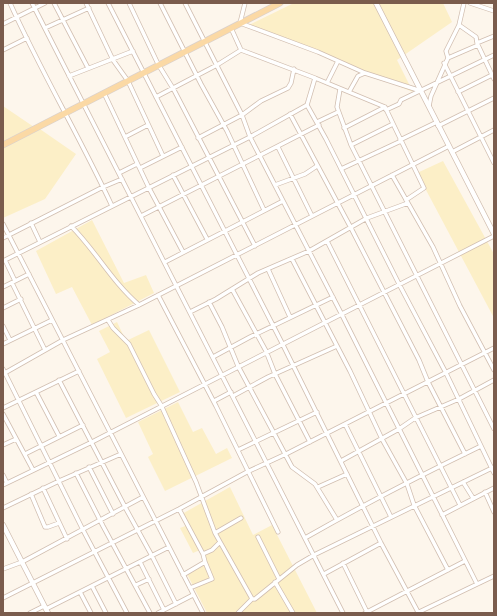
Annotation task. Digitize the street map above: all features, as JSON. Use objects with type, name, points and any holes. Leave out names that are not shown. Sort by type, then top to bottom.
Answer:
[{"type":"main road","points":[[3,145],[158,64],[205,42],[280,3]]},
{"type":"street","points":[[10,3],[28,38],[42,71],[66,112],[112,206]]},
{"type":"street","points":[[32,3],[344,613]]},
{"type":"street","points":[[3,24],[45,3]]},
{"type":"street","points":[[54,3],[88,68]]},
{"type":"street","points":[[86,3],[114,60],[128,81],[163,156]]},
{"type":"street","points":[[108,3],[294,366],[417,613],[494,576]]},
{"type":"street","points":[[129,3],[158,64],[219,177],[241,223],[255,246]]},
{"type":"street","points":[[160,3],[196,76],[223,124],[264,210]]},
{"type":"street","points":[[185,3],[242,115],[260,156],[333,297],[477,584]]},
{"type":"street","points":[[244,3],[240,23],[365,73],[421,92]]},
{"type":"street","points":[[3,475],[5,484],[92,442],[109,431],[494,235],[376,3]]},
{"type":"street","points":[[448,58],[446,51],[459,25],[464,3]]},
{"type":"street","points":[[470,3],[494,11]]},
{"type":"street","points":[[484,8],[485,3]]},
{"type":"street","points":[[45,28],[88,8]]},
{"type":"street","points":[[458,92],[493,77],[476,37],[459,25]]},
{"type":"street","points":[[190,312],[268,269],[327,242],[367,218],[407,202],[424,188],[386,108],[294,69],[242,50],[231,28]]},
{"type":"street","points":[[429,107],[431,96],[444,63],[448,58],[494,36]]},
{"type":"street","points":[[3,50],[28,38]]},
{"type":"street","points":[[156,96],[217,66],[242,50]]},
{"type":"street","points":[[69,76],[114,60],[133,51]]},
{"type":"street","points":[[344,128],[386,108],[399,104],[401,100],[421,92],[494,55]]},
{"type":"street","points":[[327,83],[338,61]]},
{"type":"street","points":[[444,63],[494,164]]},
{"type":"street","points":[[198,138],[242,115],[261,101],[290,86],[294,69]]},
{"type":"street","points":[[349,92],[358,76],[365,73]]},
{"type":"street","points":[[45,350],[33,328],[4,261],[208,158],[307,105],[316,78]]},
{"type":"street","points":[[340,89],[337,100],[338,112],[351,145],[373,185],[384,212],[494,429]]},
{"type":"street","points":[[104,93],[137,164],[183,252]]},
{"type":"street","points":[[341,169],[400,140],[494,98]]},
{"type":"street","points":[[307,105],[367,218],[399,284],[446,373],[481,446],[493,467],[494,472]]},
{"type":"street","points":[[141,216],[278,147],[338,112]]},
{"type":"street","points":[[290,114],[419,360],[428,382],[464,454]]},
{"type":"street","points":[[351,145],[393,124]]},
{"type":"street","points":[[125,137],[148,125]]},
{"type":"street","points":[[452,152],[494,130]]},
{"type":"street","points":[[127,613],[110,578],[94,552],[4,372],[63,340],[139,305],[449,146]]},
{"type":"street","points":[[140,168],[182,147]]},
{"type":"street","points":[[278,147],[312,216]]},
{"type":"street","points":[[119,173],[137,164]]},
{"type":"street","points":[[275,185],[304,174],[317,166]]},
{"type":"street","points":[[173,175],[207,239]]},
{"type":"street","points":[[392,175],[441,263],[460,306],[494,370]]},
{"type":"street","points":[[3,238],[103,187],[122,179]]},
{"type":"street","points":[[164,262],[283,201]]},
{"type":"street","points":[[32,223],[40,242]]},
{"type":"street","points":[[3,224],[202,613]]},
{"type":"street","points":[[72,226],[119,286],[139,305]]},
{"type":"street","points":[[327,242],[460,505]]},
{"type":"street","points":[[292,259],[337,346],[382,439],[407,484],[414,505],[448,570]]},
{"type":"street","points":[[268,269],[290,317]]},
{"type":"street","points":[[3,287],[29,274]]},
{"type":"street","points":[[232,289],[266,351],[275,374],[310,442]]},
{"type":"street","points":[[158,295],[214,401],[278,532]]},
{"type":"street","points":[[213,357],[273,325],[333,297]]},
{"type":"street","points":[[3,308],[21,299]]},
{"type":"street","points":[[209,302],[238,366],[292,467],[311,480],[318,487],[337,520]]},
{"type":"street","points":[[3,344],[52,320]]},
{"type":"street","points":[[108,320],[129,344],[161,405],[197,485],[200,497],[215,533],[235,566],[252,599]]},
{"type":"street","points":[[3,326],[10,340]]},
{"type":"street","points":[[214,401],[250,387],[337,346]]},
{"type":"street","points":[[3,598],[494,348]]},
{"type":"street","points":[[3,408],[78,371]]},
{"type":"street","points":[[59,380],[176,604]]},
{"type":"street","points":[[341,461],[382,439],[415,418],[459,399],[494,380]]},
{"type":"street","points":[[36,392],[60,436]]},
{"type":"street","points":[[238,450],[256,440],[317,412]]},
{"type":"street","points":[[3,414],[33,470]]},
{"type":"street","points":[[345,424],[391,517]]},
{"type":"street","points":[[25,454],[82,425]]},
{"type":"street","points":[[3,445],[16,439]]},
{"type":"street","points":[[305,538],[363,505],[481,446]]},
{"type":"street","points":[[3,508],[58,481],[121,454]]},
{"type":"street","points":[[238,613],[252,599],[255,599],[297,565],[314,555],[374,527],[414,505],[433,498],[493,467]]},
{"type":"street","points":[[89,468],[113,514]]},
{"type":"street","points":[[76,473],[100,521],[150,613]]},
{"type":"street","points":[[318,487],[347,474]]},
{"type":"street","points":[[463,482],[473,498]]},
{"type":"street","points":[[43,488],[67,539]]},
{"type":"street","points":[[442,515],[494,488]]},
{"type":"street","points":[[485,492],[494,512]]},
{"type":"street","points":[[31,494],[45,526],[48,527],[59,523]]},
{"type":"street","points":[[3,569],[22,562],[67,539],[143,497]]},
{"type":"street","points":[[179,509],[203,554],[212,579],[190,588]]},
{"type":"street","points":[[215,533],[241,518]]},
{"type":"street","points":[[3,525],[46,609]]},
{"type":"street","points":[[258,537],[293,613]]},
{"type":"street","points":[[203,554],[212,550],[220,542]]},
{"type":"street","points":[[324,574],[381,542]]},
{"type":"street","points":[[30,613],[46,609],[169,547]]},
{"type":"street","points":[[343,563],[366,613],[465,561]]},
{"type":"street","points":[[140,562],[164,610]]},
{"type":"street","points":[[183,575],[205,562]]},
{"type":"street","points":[[136,585],[149,579]]},
{"type":"street","points":[[92,586],[106,613]]},
{"type":"street","points":[[80,592],[91,613]]},
{"type":"street","points":[[158,613],[193,594]]},
{"type":"sand","points":[[294,3],[443,3],[452,22],[397,60],[413,92],[249,25]]},
{"type":"sand","points":[[3,106],[34,127],[3,142]]},
{"type":"sand","points":[[37,127],[76,154],[45,199],[3,218],[3,145]]},
{"type":"sand","points":[[443,161],[494,254],[494,318],[417,173]]},
{"type":"sand","points":[[92,220],[124,283],[146,275],[154,293],[92,325],[72,287],[56,294],[36,251]]},
{"type":"sand","points":[[117,322],[126,341],[149,330],[180,392],[126,418],[97,359],[110,352],[99,331]]},
{"type":"sand","points":[[178,402],[193,432],[202,428],[216,454],[227,448],[232,458],[165,491],[148,457],[153,454],[138,422]]},
{"type":"sand","points":[[230,487],[253,535],[272,525],[317,613],[207,613],[187,574],[207,563],[200,550],[193,553],[180,528],[188,525],[182,514]]}]
